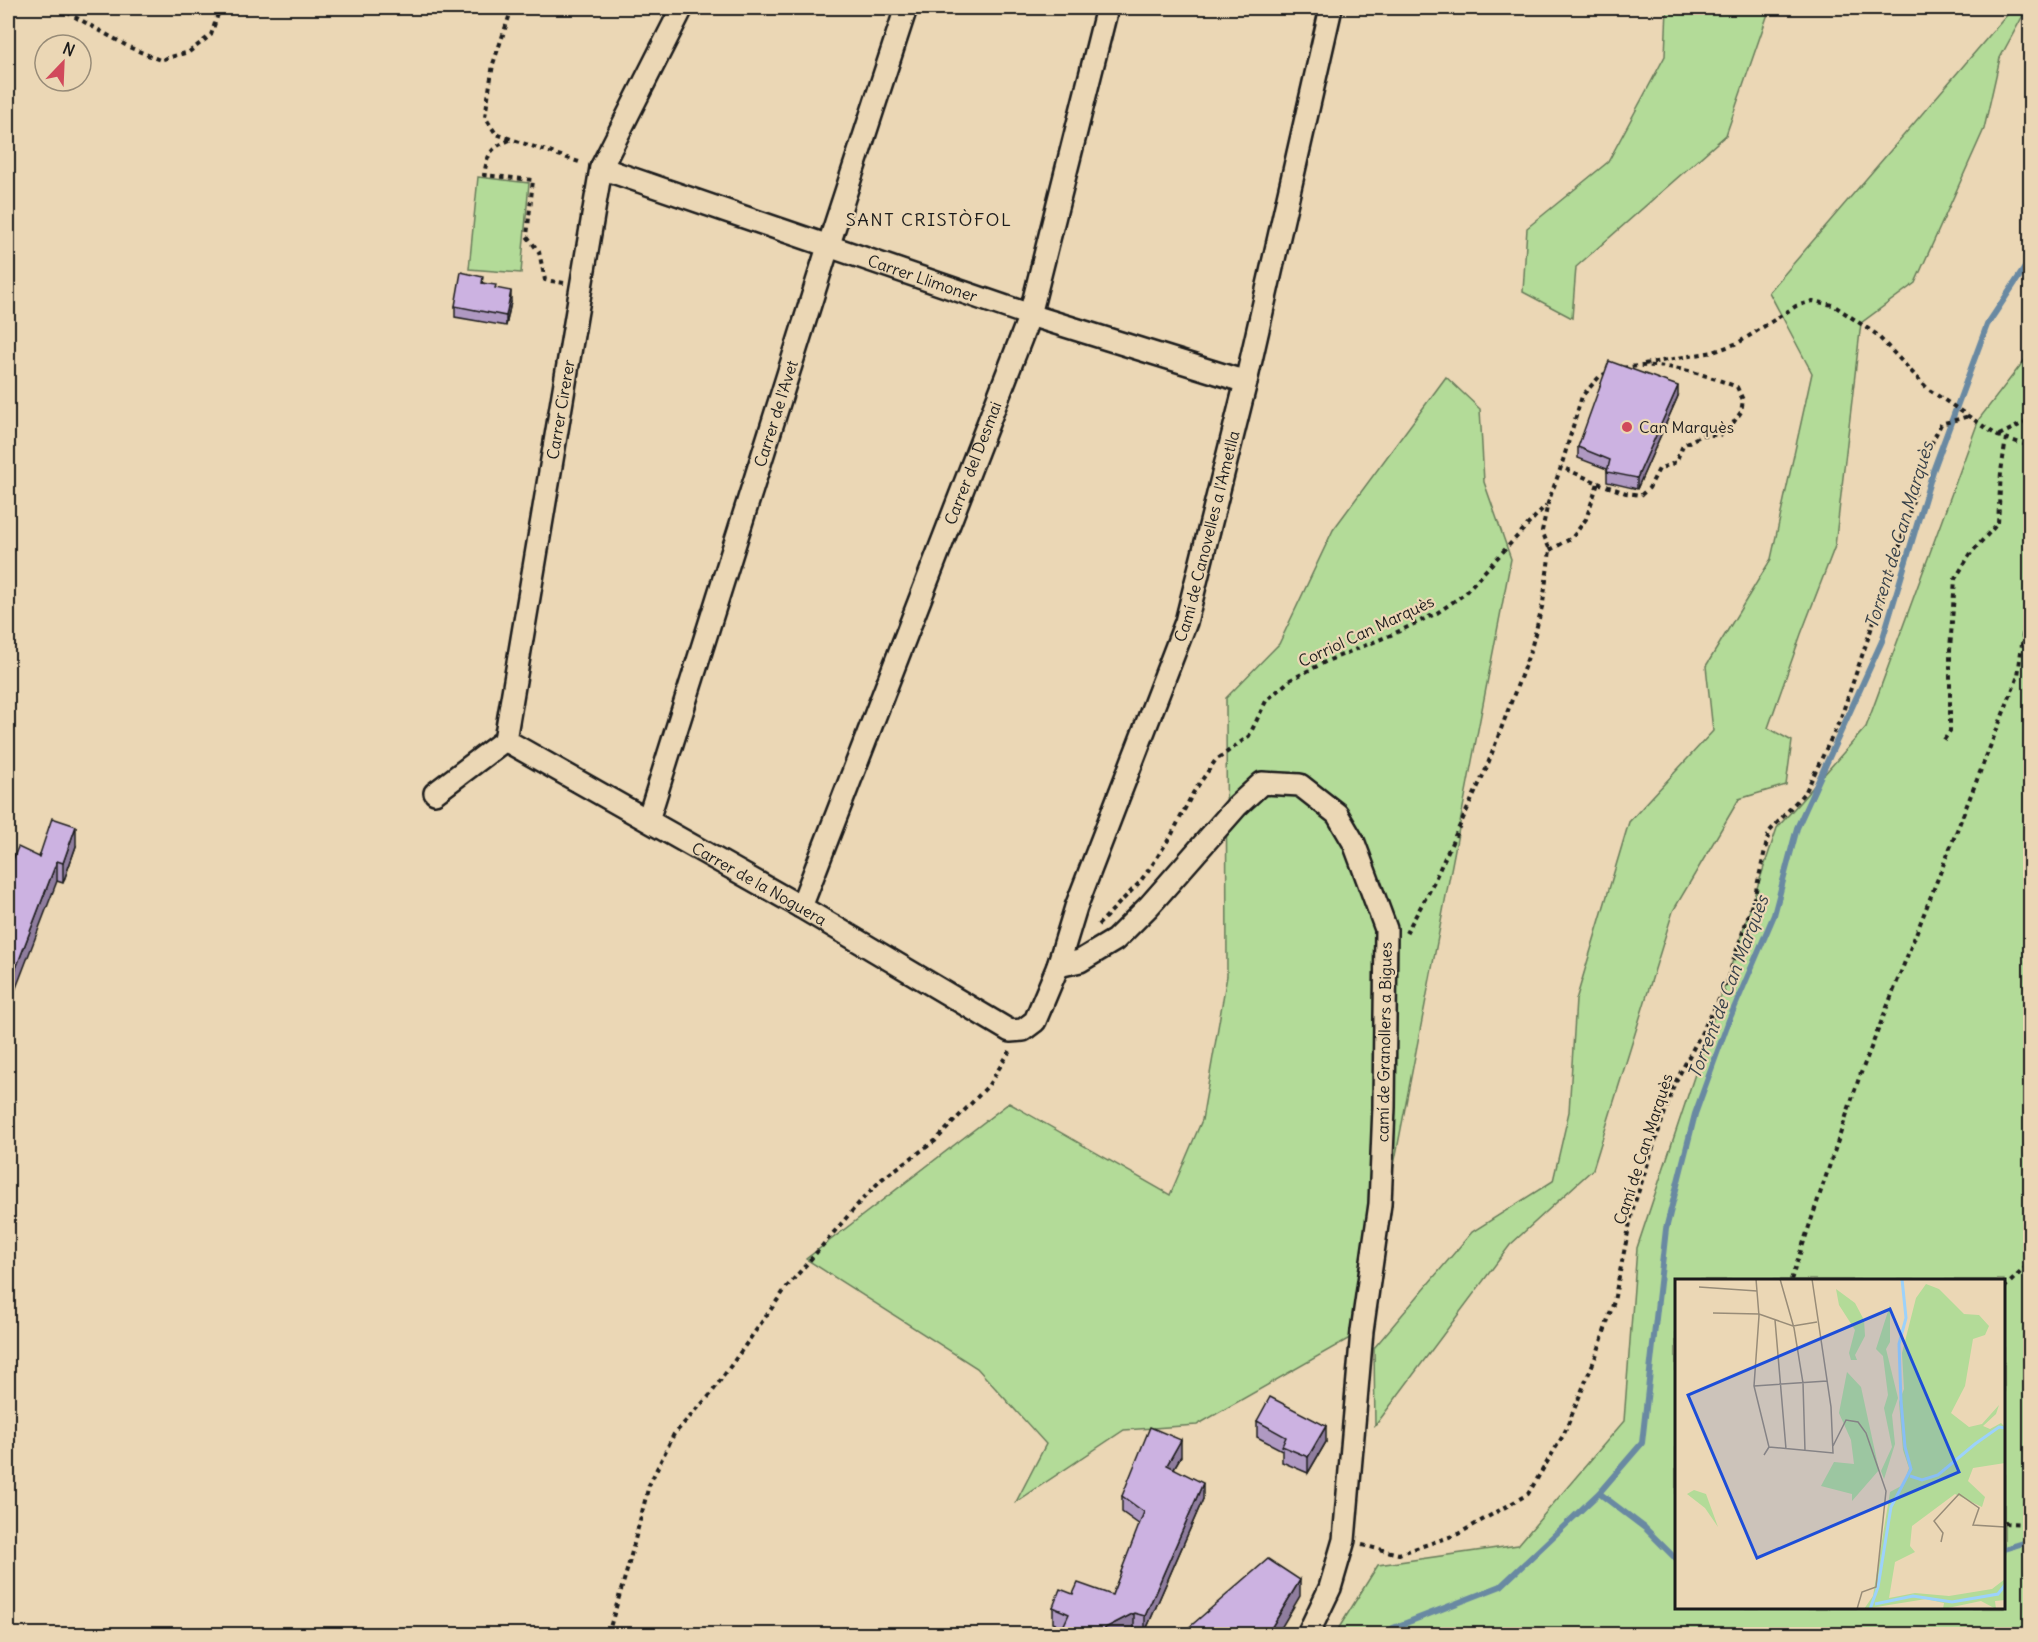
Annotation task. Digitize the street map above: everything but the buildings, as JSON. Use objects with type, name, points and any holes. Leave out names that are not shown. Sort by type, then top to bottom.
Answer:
[{"type":"street","name":"Carrer Cirerer","points":[[505,740],[601,168],[682,8]]},
{"type":"street","name":"Carrer de l'Avet","points":[[648,820],[828,247],[906,8]]},
{"type":"street","name":"Carrer del Desmai","points":[[801,907],[1030,315],[1107,8]]},
{"type":"street","name":"Camí de Canovelles a l'Ametlla","points":[[1017,1030],[1035,1021],[1058,966],[1076,907],[1186,622],[1246,382],[1331,8]]},
{"type":"street","name":"Carrer Llimoner","points":[[601,168],[1030,315],[1246,382]]},
{"type":"street","name":"Carrer de la Noguera","points":[[505,740],[1017,1030]]},
{"type":"street","points":[[435,793],[505,740]]},
{"type":"street","name":"camí de Granollers a Bigues","points":[[1058,966],[1080,961],[1115,939],[1149,906],[1237,806],[1262,783],[1300,785],[1337,814],[1354,843],[1386,929],[1387,985],[1380,1204],[1362,1331],[1344,1540],[1330,1588],[1308,1635]]},
{"type":"path","points":[[59,8],[131,48],[160,60],[189,52],[211,35],[220,8]]},
{"type":"path","points":[[512,8],[493,64],[485,117],[496,134],[570,160],[601,168]]},
{"type":"path","points":[[511,139],[495,146],[487,158],[484,175],[533,180],[527,236],[538,252],[545,280],[581,285]]},
{"type":"path","points":[[1401,942],[1429,892],[1486,769],[1531,648],[1544,603],[1550,550],[1542,531],[1548,503],[1582,396],[1600,376],[1616,369],[1721,349],[1738,343],[1796,306],[1813,301],[1833,306],[1861,323],[1887,345],[1928,389],[1998,435],[2031,446]]},
{"type":"path","points":[[1561,467],[1598,483],[1641,495],[1659,469],[1676,462],[1683,445],[1702,435],[1720,435],[1731,426],[1741,412],[1743,400],[1737,387],[1691,370],[1638,365]]},
{"type":"path","points":[[2024,423],[2031,414]]},
{"type":"path","name":"Camí de Can Marquès","points":[[1344,1540],[1399,1554],[1458,1534],[1528,1494],[1564,1434],[1598,1351],[1614,1301],[1633,1208],[1674,1085],[1723,992],[1755,895],[1769,832],[1806,791],[1840,720],[1900,545],[1926,455],[1941,424],[1969,416]]},
{"type":"path","points":[[1998,435],[2031,420]]},
{"type":"path","points":[[1944,740],[1950,731],[1950,650],[1955,579],[1971,553],[1998,523],[2006,438]]},
{"type":"path","points":[[1550,550],[1572,538],[1586,519],[1598,483]]},
{"type":"path","name":"Corriol Can Marquès","points":[[1096,928],[1154,864],[1193,793],[1215,761],[1249,736],[1266,701],[1290,680],[1437,613],[1463,595],[1548,503]]},
{"type":"path","points":[[1792,1279],[1859,1078],[2018,676],[2031,579]]},
{"type":"path","points":[[8,839],[8,856]]},
{"type":"path","points":[[608,1635],[649,1485],[674,1434],[710,1395],[786,1288],[859,1203],[882,1179],[935,1141],[988,1086],[1017,1030]]},
{"type":"path","points":[[2005,1287],[2031,1263]]},
{"type":"path","points":[[2005,1523],[2031,1524]]},
{"type":"green space","points":[[1667,8],[1770,8],[1726,135],[1576,267],[1572,318],[1523,292],[1527,228],[1608,162],[1665,56]]},
{"type":"green space","points":[[2013,8],[2027,8],[2000,58],[1984,129],[1915,283],[1861,323],[1835,546],[1768,728],[1792,741],[1786,785],[1739,799],[1673,911],[1593,1169],[1510,1245],[1375,1426],[1374,1348],[1472,1232],[1553,1181],[1569,1112],[1576,1000],[1629,822],[1713,731],[1706,666],[1771,559],[1812,373],[1769,292]]},
{"type":"green space","points":[[478,177],[529,183],[521,273],[469,269]]},
{"type":"green space","points":[[2030,353],[2030,1634],[1335,1634],[1378,1565],[1518,1545],[1624,1421],[1637,1248],[1777,828],[1866,727],[1979,419]]},
{"type":"green space","points":[[1446,377],[1480,409],[1484,482],[1511,559],[1362,1331],[1197,1425],[1124,1430],[1016,1502],[1046,1444],[977,1368],[806,1259],[1009,1103],[1170,1195],[1202,1120],[1227,976],[1226,698],[1279,644],[1333,530]]},
{"type":"waterway","name":"Torrent de Can Marquès","points":[[1386,1634],[1393,1628],[1501,1586],[1599,1493],[1642,1443],[1666,1229],[1695,1114],[1729,1020],[1774,915],[1797,828],[1882,641],[1933,471],[1987,325],[2030,260]]},
{"type":"waterway","points":[[1599,1493],[1645,1528],[1675,1558]]},
{"type":"waterway","points":[[2005,1549],[2030,1541]]},
{"type":"place","name":"Can Marquès","points":[[1627,427]]},
{"type":"district","name":"SANT CRISTÒFOL","points":[[929,219]]}]
